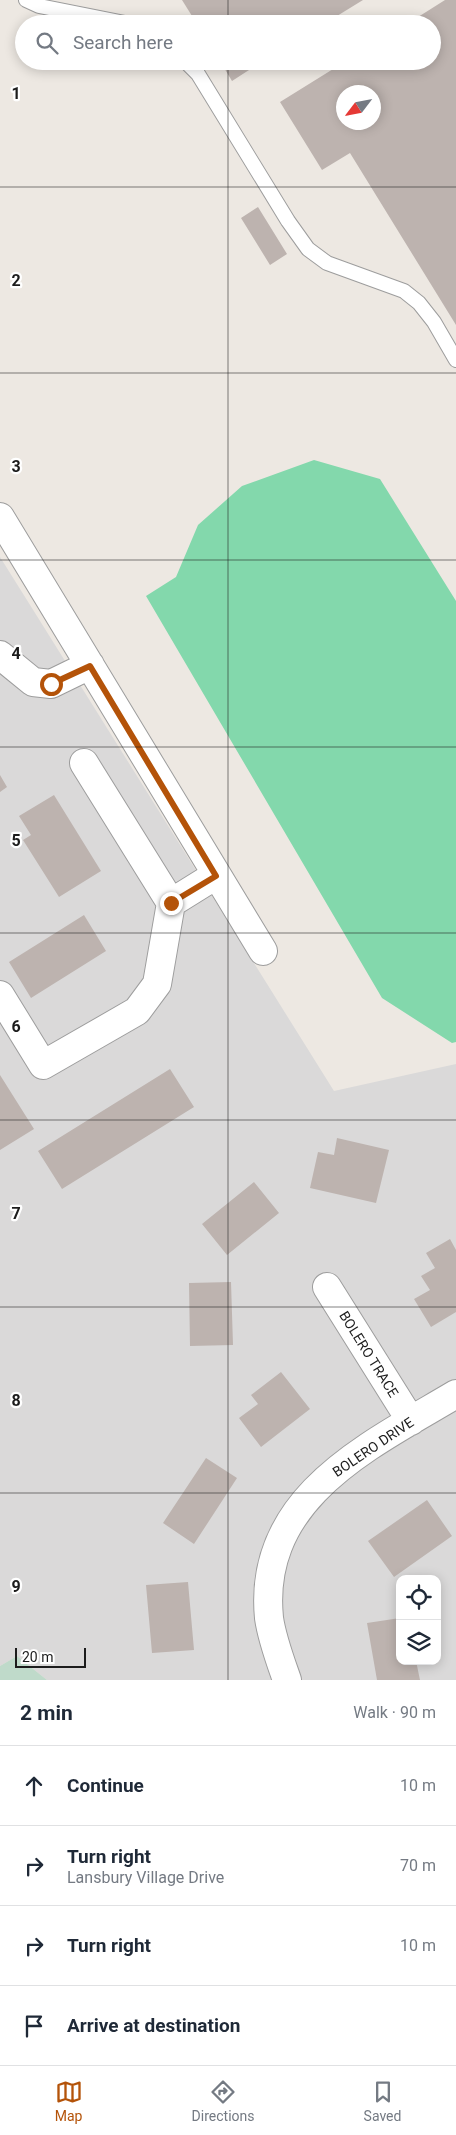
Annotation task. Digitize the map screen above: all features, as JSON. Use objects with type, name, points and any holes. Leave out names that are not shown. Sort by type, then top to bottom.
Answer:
[{"type":"street","points":[[0,517],[263,951]]},
{"type":"street","points":[[0,655],[33,682],[51,684],[90,666]]},
{"type":"street","points":[[0,995],[43,1065],[137,1011],[157,984],[171,903],[84,762]]},
{"type":"street","points":[[171,903],[216,876]]},
{"type":"street","name":"BOLERO TRACE","points":[[327,1287],[411,1421]]},
{"type":"street","name":"BOLERO DRIVE","points":[[287,1680],[276,1650],[269,1619],[269,1582],[279,1545],[290,1523],[315,1488],[341,1465],[456,1394]]},
{"type":"lane","points":[[26,0],[39,6],[84,15]]},
{"type":"lane","points":[[194,70],[288,221],[308,249],[327,263],[404,291],[419,303],[434,322],[456,360]]},
{"type":"shaded area","points":[[0,557],[334,1091],[456,1064],[456,1680],[47,1680],[17,1656],[0,1666]]},
{"type":"green space","points":[[314,460],[380,479],[456,601],[456,1042],[452,1043],[382,998],[146,596],[176,577],[198,525],[242,486]]},
{"type":"green space","points":[[17,1656],[47,1680],[0,1680],[0,1666]]},
{"type":"building","points":[[182,0],[363,0],[339,15],[191,15]]},
{"type":"building","points":[[445,0],[456,0],[456,325],[350,153],[322,170],[280,102],[332,70],[441,70],[441,15],[421,15]]},
{"type":"building","points":[[225,70],[249,70],[232,81]]},
{"type":"building","points":[[258,207],[287,254],[270,265],[241,218]]},
{"type":"building","points":[[0,775],[7,787],[0,792]]},
{"type":"building","points":[[54,795],[101,871],[59,897],[23,840],[31,835],[19,816]]},
{"type":"building","points":[[84,915],[106,951],[31,998],[9,962]]},
{"type":"building","points":[[170,1069],[194,1107],[62,1189],[38,1151]]},
{"type":"building","points":[[0,1075],[34,1129],[0,1150]]},
{"type":"building","points":[[337,1138],[389,1150],[376,1203],[310,1188],[318,1152],[334,1155]]},
{"type":"building","points":[[254,1182],[279,1213],[227,1255],[202,1224]]},
{"type":"building","points":[[450,1239],[456,1250],[456,1312],[431,1327],[414,1299],[430,1290],[421,1276],[435,1268],[426,1253]]},
{"type":"building","points":[[231,1282],[233,1345],[190,1346],[189,1283]]},
{"type":"building","points":[[281,1372],[310,1409],[261,1447],[239,1418],[258,1404],[251,1395]]},
{"type":"building","points":[[206,1458],[237,1478],[194,1544],[163,1523]]},
{"type":"building","points":[[427,1500],[452,1536],[394,1577],[368,1541]]},
{"type":"building","points":[[188,1582],[194,1650],[152,1653],[146,1585]]},
{"type":"building","points":[[396,1619],[396,1665],[417,1665],[420,1680],[377,1680],[367,1623]]},
{"type":"route","points":[[51,684],[90,666],[216,876],[171,903]]}]
